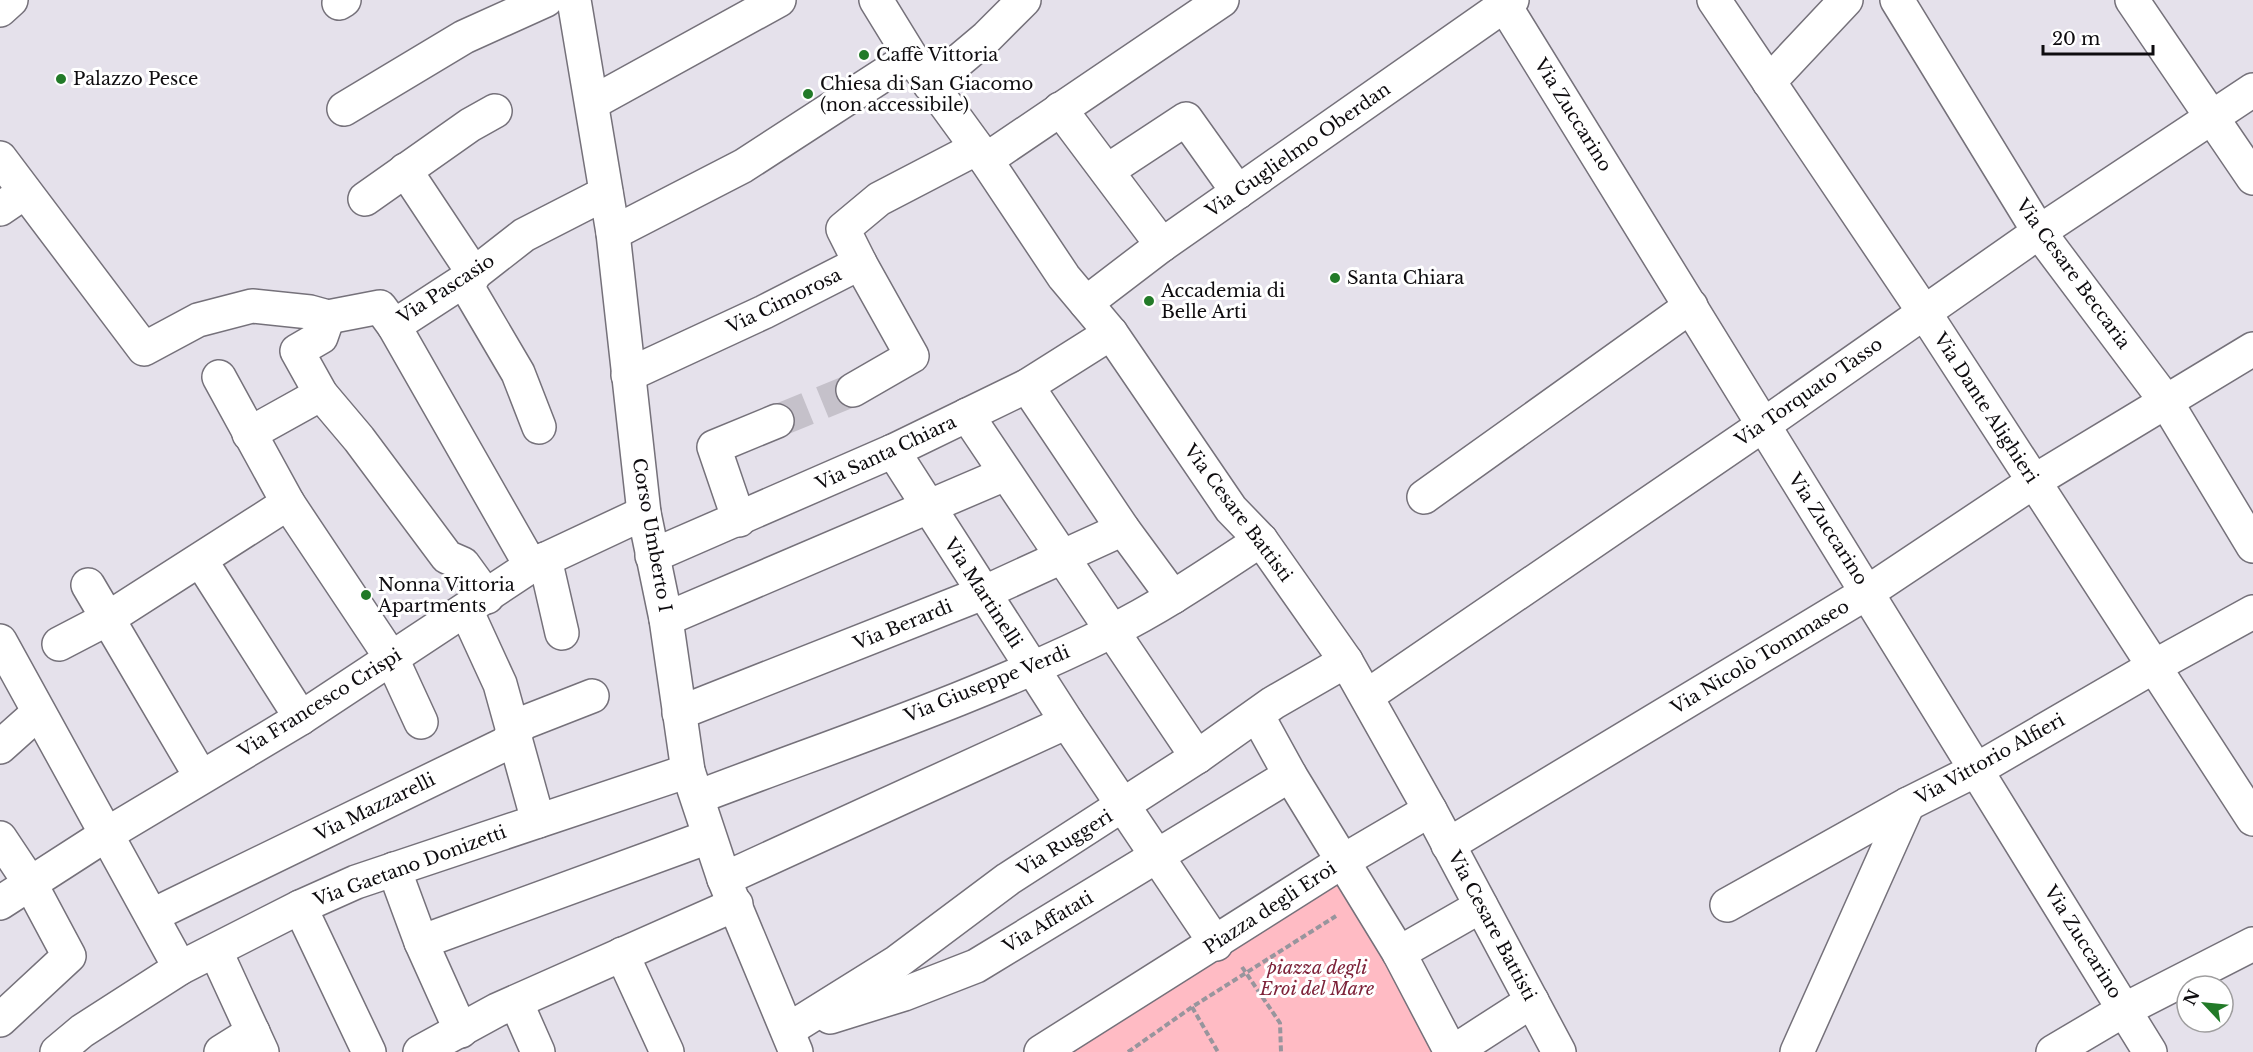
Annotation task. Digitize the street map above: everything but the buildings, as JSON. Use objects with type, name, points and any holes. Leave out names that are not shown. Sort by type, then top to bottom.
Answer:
[{"type":"street","points":[[0,10],[12,0]]},
{"type":"street","points":[[344,110],[464,37],[546,0]]},
{"type":"street","name":"Corso Umberto I","points":[[574,0],[613,233],[645,513],[666,619],[679,713],[693,784],[708,837],[792,1041]]},
{"type":"street","points":[[591,103],[779,0]]},
{"type":"street","name":"Via Cesare Battisti","points":[[876,0],[930,85],[981,154],[1064,277],[1111,333],[1231,509],[1261,540],[1346,661],[1430,810],[1559,1052]]},
{"type":"street","points":[[930,85],[987,37],[1024,0]]},
{"type":"street","points":[[1769,82],[1846,0]]},
{"type":"street","name":"Via Cesare Beccaria","points":[[1897,0],[2039,232],[2165,400],[2253,546]]},
{"type":"street","points":[[2132,0],[2253,178]]},
{"type":"street","points":[[981,154],[1060,109],[1217,2]]},
{"type":"street","name":"Via Dante Alighieri","points":[[1719,2],[1769,82],[1924,312],[2253,819]]},
{"type":"street","name":"Via Guglielmo Oberdan","points":[[1086,303],[1162,244],[1509,3]]},
{"type":"street","name":"Via Zuccarino","points":[[1509,3],[1762,426],[1868,592],[2150,1052]]},
{"type":"street","points":[[613,233],[743,166],[911,57]]},
{"type":"street","name":"Via Torquato Tasso","points":[[1367,696],[1762,426],[2039,232],[2253,90]]},
{"type":"street","points":[[1060,109],[1162,244]]},
{"type":"street","points":[[365,199],[470,124],[495,111]]},
{"type":"street","points":[[1107,171],[1186,119],[1238,192]]},
{"type":"street","name":"Via Cimorosa","points":[[628,375],[764,312],[860,263],[843,229],[879,200],[981,154]]},
{"type":"street","points":[[0,158],[12,200]]},
{"type":"street","points":[[405,170],[474,274],[468,288],[518,373],[539,428]]},
{"type":"street","name":"Via Pascasio","points":[[12,200],[144,349],[198,320],[252,306],[310,312],[328,317],[380,307],[394,326],[474,274],[524,236],[606,193]]},
{"type":"street","points":[[853,390],[912,356],[860,263]]},
{"type":"street","points":[[1424,497],[1690,306]]},
{"type":"street","points":[[328,317],[321,337],[297,351],[321,394],[359,439],[447,557],[462,564],[477,604],[538,821]]},
{"type":"street","points":[[394,326],[538,562],[562,633]]},
{"type":"street","name":"Via Santa Chiara","points":[[652,556],[893,451],[1026,386],[1111,333]]},
{"type":"street","name":"Via Nicolò Tommaseo","points":[[1448,845],[1868,592],[2033,482],[2165,400],[2253,349]]},
{"type":"street","points":[[219,377],[288,503],[392,659],[421,722]]},
{"type":"street","points":[[1026,386],[1123,529],[1173,597]]},
{"type":"street","points":[[249,434],[321,394]]},
{"type":"street","points":[[967,415],[1197,758]]},
{"type":"street","points":[[739,520],[714,447],[777,421]]},
{"type":"street","name":"Via Martinelli","points":[[893,451],[927,508],[1067,722],[1216,944]]},
{"type":"street","points":[[666,619],[1005,474]]},
{"type":"street","points":[[59,644],[106,619],[201,561],[288,503]]},
{"type":"street","name":"Via Francesco Crispi","points":[[0,903],[106,834],[301,718],[538,562],[645,513]]},
{"type":"street","name":"Via Berardi","points":[[679,713],[983,593],[1123,529]]},
{"type":"street","name":"Via Giuseppe Verdi","points":[[693,784],[1033,669],[1112,631],[1173,597],[1261,540]]},
{"type":"street","points":[[201,561],[301,718]]},
{"type":"street","points":[[88,585],[201,777]]},
{"type":"street","name":"Via Vittorio Alfieri","points":[[1727,905],[1908,804],[1976,770],[2253,612]]},
{"type":"street","points":[[0,641],[153,915],[180,968]]},
{"type":"street","name":"Via Ruggeri","points":[[792,1041],[1008,879],[1197,758],[1257,715],[1346,661]]},
{"type":"street","name":"Via Mazzarelli","points":[[153,915],[505,744],[523,723],[592,696]]},
{"type":"street","points":[[0,747],[38,712]]},
{"type":"street","points":[[1257,715],[1290,775],[1343,861],[1430,810]]},
{"type":"street","points":[[420,1052],[516,1002],[622,954],[730,892],[1067,722]]},
{"type":"street","name":"Via Affatati","points":[[792,1041],[976,966],[1290,775]]},
{"type":"street","name":"Via Gaetano Donizetti","points":[[57,1052],[82,1031],[180,968],[216,952],[300,906],[356,882],[538,821],[693,784]]},
{"type":"street","points":[[1797,1052],[1908,804]]},
{"type":"street","points":[[421,942],[708,837]]},
{"type":"street","points":[[0,838],[30,883],[69,956],[0,1020]]},
{"type":"street","name":"Piazza degli Eroi","points":[[1041,1052],[1216,944],[1343,861],[1399,953],[1452,1052]]},
{"type":"street","points":[[394,870],[421,942],[461,1031]]},
{"type":"street","points":[[300,906],[369,1052]]},
{"type":"street","points":[[1399,953],[1481,906]]},
{"type":"street","points":[[2053,1052],[2124,1010],[2253,944]]},
{"type":"street","points":[[216,952],[258,1042],[221,1052]]},
{"type":"street","points":[[622,954],[667,1052]]},
{"type":"street","points":[[1452,1052],[1532,1001]]},
{"type":"street","points":[[516,1002],[538,1052]]},
{"type":"path","points":[[1128,1052],[1192,1007],[1344,911]]},
{"type":"path","points":[[1241,965],[1280,1023],[1281,1052]]},
{"type":"path","points":[[1192,1007],[1218,1052]]},
{"type":"green space","name":"piazza degli Eroi del Mare","points":[[1346,873],[1444,1052],[1060,1052]]},
{"type":"tunnel","points":[[777,421],[853,390]]},
{"type":"place","name":"Caffè Vittoria","points":[[864,55]]},
{"type":"place","name":"Palazzo Pesce","points":[[61,79]]},
{"type":"place","name":"Chiesa di San Giacomo (non accessibile)","points":[[808,94]]},
{"type":"place","name":"Santa Chiara","points":[[1335,278]]},
{"type":"place","name":"Accademia di Belle Arti","points":[[1149,301]]},
{"type":"place","name":"Nonna Vittoria Apartments","points":[[366,595]]}]
